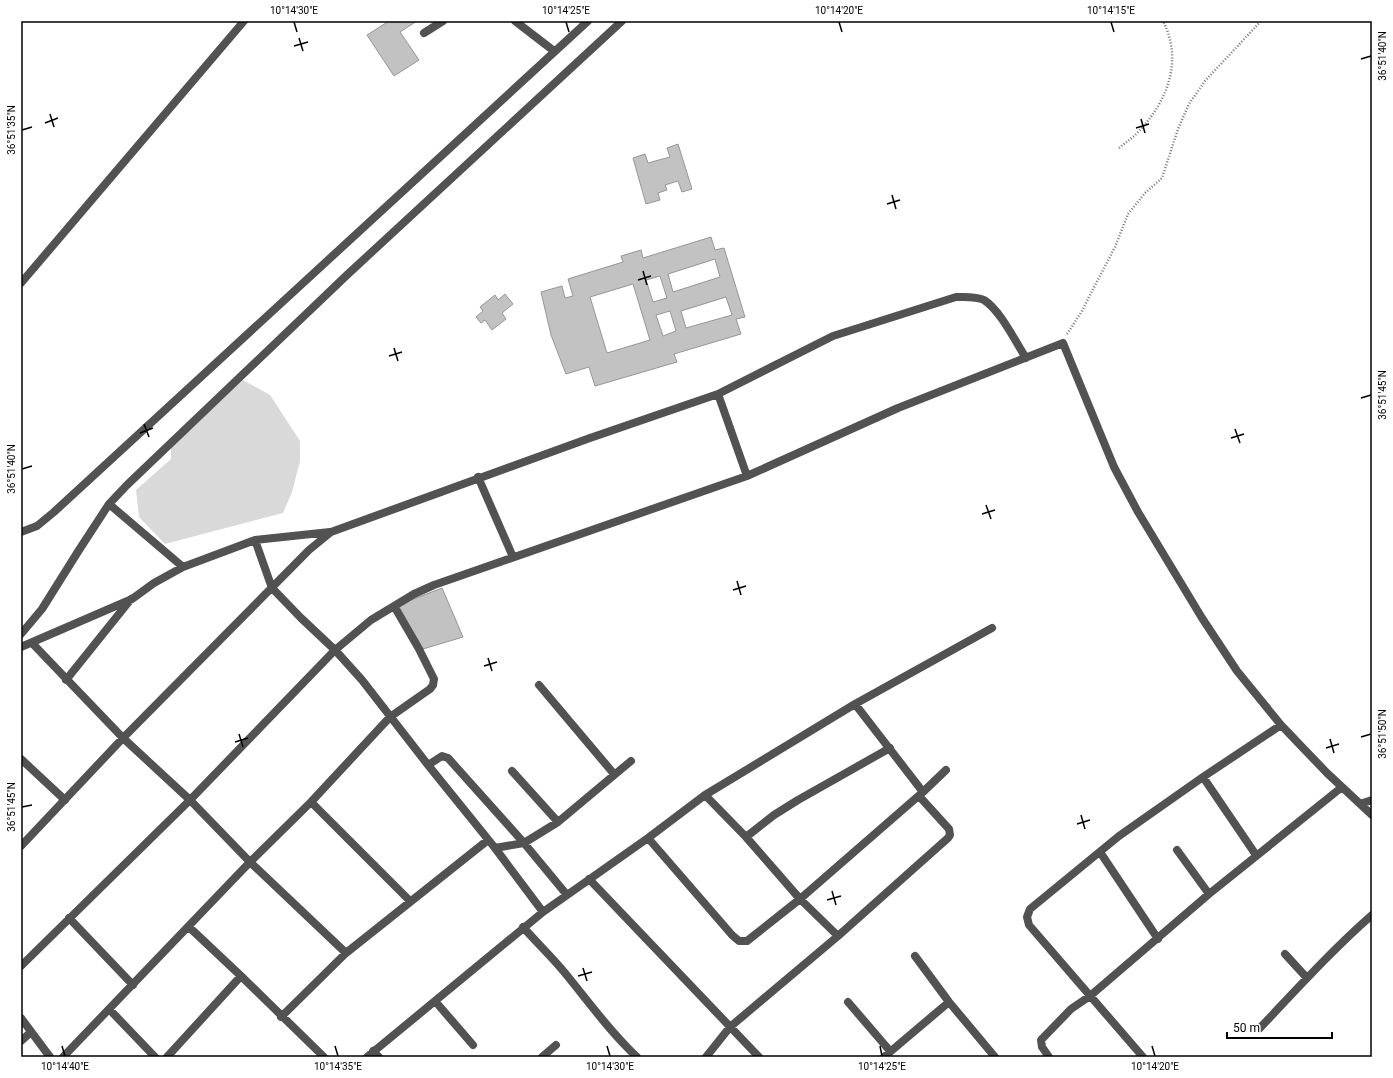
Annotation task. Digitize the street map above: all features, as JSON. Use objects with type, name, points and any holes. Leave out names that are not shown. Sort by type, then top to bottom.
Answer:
[{"type":"street","points":[[21,283],[244,21]]},
{"type":"street","points":[[424,33],[443,21]]},
{"type":"street","points":[[515,21],[554,51]]},
{"type":"street","points":[[21,532],[37,526],[54,512],[588,21]]},
{"type":"street","points":[[21,634],[42,609],[78,550],[109,504],[132,479],[348,274],[622,21]]},
{"type":"street","points":[[21,647],[96,613],[132,599],[154,583],[183,567],[255,540],[331,532],[478,477],[718,394],[834,336],[956,297],[971,297],[983,300],[996,311],[1026,358]]},
{"type":"street","points":[[21,966],[190,800],[335,650],[371,620],[394,606],[434,585],[747,476],[898,408],[1063,343],[1114,467],[1138,512],[1202,618],[1237,671],[1280,725],[1372,815]]},
{"type":"street","points":[[718,394],[747,476]]},
{"type":"street","points":[[478,477],[514,557]]},
{"type":"street","points":[[109,504],[183,567]]},
{"type":"street","points":[[21,846],[123,738],[309,550],[331,532]]},
{"type":"street","points":[[255,540],[272,588],[335,650],[362,680],[495,848],[543,912]]},
{"type":"street","points":[[66,680],[132,599]]},
{"type":"street","points":[[63,1057],[250,862],[311,802],[390,717],[433,686],[434,679],[419,649],[394,606]]},
{"type":"street","points":[[367,1057],[543,912],[648,838],[705,795],[855,704],[992,628]]},
{"type":"street","points":[[32,643],[123,738],[190,800],[250,862],[346,953]]},
{"type":"street","points":[[538,685],[614,774]]},
{"type":"street","points":[[706,1057],[730,1026],[838,936],[950,835],[949,830],[921,794],[890,748],[855,704]]},
{"type":"street","points":[[1143,1057],[1029,925],[1027,918],[1030,909],[1119,836],[1280,725]]},
{"type":"street","points":[[746,837],[774,815],[798,800],[890,748]]},
{"type":"street","points":[[428,765],[442,756],[448,758],[524,843],[567,895]]},
{"type":"street","points":[[21,759],[65,800]]},
{"type":"street","points":[[495,848],[524,843],[558,822],[631,761]]},
{"type":"street","points":[[648,838],[739,941],[747,941],[800,899],[921,794],[946,770]]},
{"type":"street","points":[[512,771],[558,822]]},
{"type":"street","points":[[1203,777],[1256,855]]},
{"type":"street","points":[[1049,1057],[1042,1047],[1041,1040],[1071,1010],[1090,996],[1134,957],[1158,939],[1256,855],[1342,787]]},
{"type":"street","points":[[705,795],[746,837],[800,899],[838,936]]},
{"type":"street","points":[[1360,804],[1372,800]]},
{"type":"street","points":[[311,802],[410,901]]},
{"type":"street","points":[[281,1017],[346,953],[488,840]]},
{"type":"street","points":[[1177,850],[1209,894]]},
{"type":"street","points":[[1100,852],[1158,939]]},
{"type":"street","points":[[589,879],[759,1057]]},
{"type":"street","points":[[1259,1029],[1352,932],[1372,915]]},
{"type":"street","points":[[69,918],[133,985]]},
{"type":"street","points":[[188,927],[241,976],[281,1017],[324,1057]]},
{"type":"street","points":[[524,928],[564,972],[601,1018],[637,1057]]},
{"type":"street","points":[[1285,954],[1307,978]]},
{"type":"street","points":[[915,956],[949,1002],[995,1057]]},
{"type":"street","points":[[167,1057],[241,976]]},
{"type":"street","points":[[435,1002],[473,1045]]},
{"type":"street","points":[[848,1002],[888,1055],[949,1002]]},
{"type":"street","points":[[108,1009],[154,1057]]},
{"type":"street","points":[[21,1018],[50,1057]]},
{"type":"street","points":[[21,1041],[31,1032]]},
{"type":"street","points":[[542,1057],[556,1045]]},
{"type":"street","points":[[373,1051],[379,1057]]},
{"type":"path","points":[[1119,148],[1139,131],[1157,110],[1170,81],[1173,54],[1163,21]]},
{"type":"path","points":[[1063,343],[1070,328],[1082,311],[1115,247],[1128,214],[1145,193],[1162,178],[1178,129],[1189,104],[1209,76],[1260,21]]},
{"type":"shaded area","points":[[243,380],[270,395],[300,441],[300,461],[292,492],[283,513],[165,544],[139,517],[136,490],[171,459],[171,447]]},
{"type":"building","points":[[389,21],[417,21],[400,32],[419,60],[394,76],[367,35]]},
{"type":"building","points":[[678,144],[692,189],[682,192],[678,181],[665,185],[667,190],[658,193],[660,200],[646,204],[633,158],[645,154],[648,163],[670,157],[667,148]]},
{"type":"building","points":[[711,237],[715,250],[724,248],[745,317],[736,319],[741,334],[674,354],[677,362],[595,386],[589,367],[566,374],[551,335],[541,292],[562,286],[565,298],[573,296],[568,279],[623,262],[621,256],[641,250],[643,258]],"holes":[[[715,259],[720,277],[673,292],[668,274]],[[660,276],[667,298],[653,302],[646,280]],[[633,284],[650,340],[607,353],[590,297]],[[726,297],[732,315],[686,328],[681,311]],[[670,311],[676,331],[663,336],[656,315]]]},
{"type":"building","points":[[505,294],[513,304],[502,313],[506,319],[492,330],[485,320],[481,323],[476,317],[483,311],[480,307],[495,295],[498,300]]},
{"type":"building","points":[[442,588],[463,637],[423,649],[398,605]]}]
